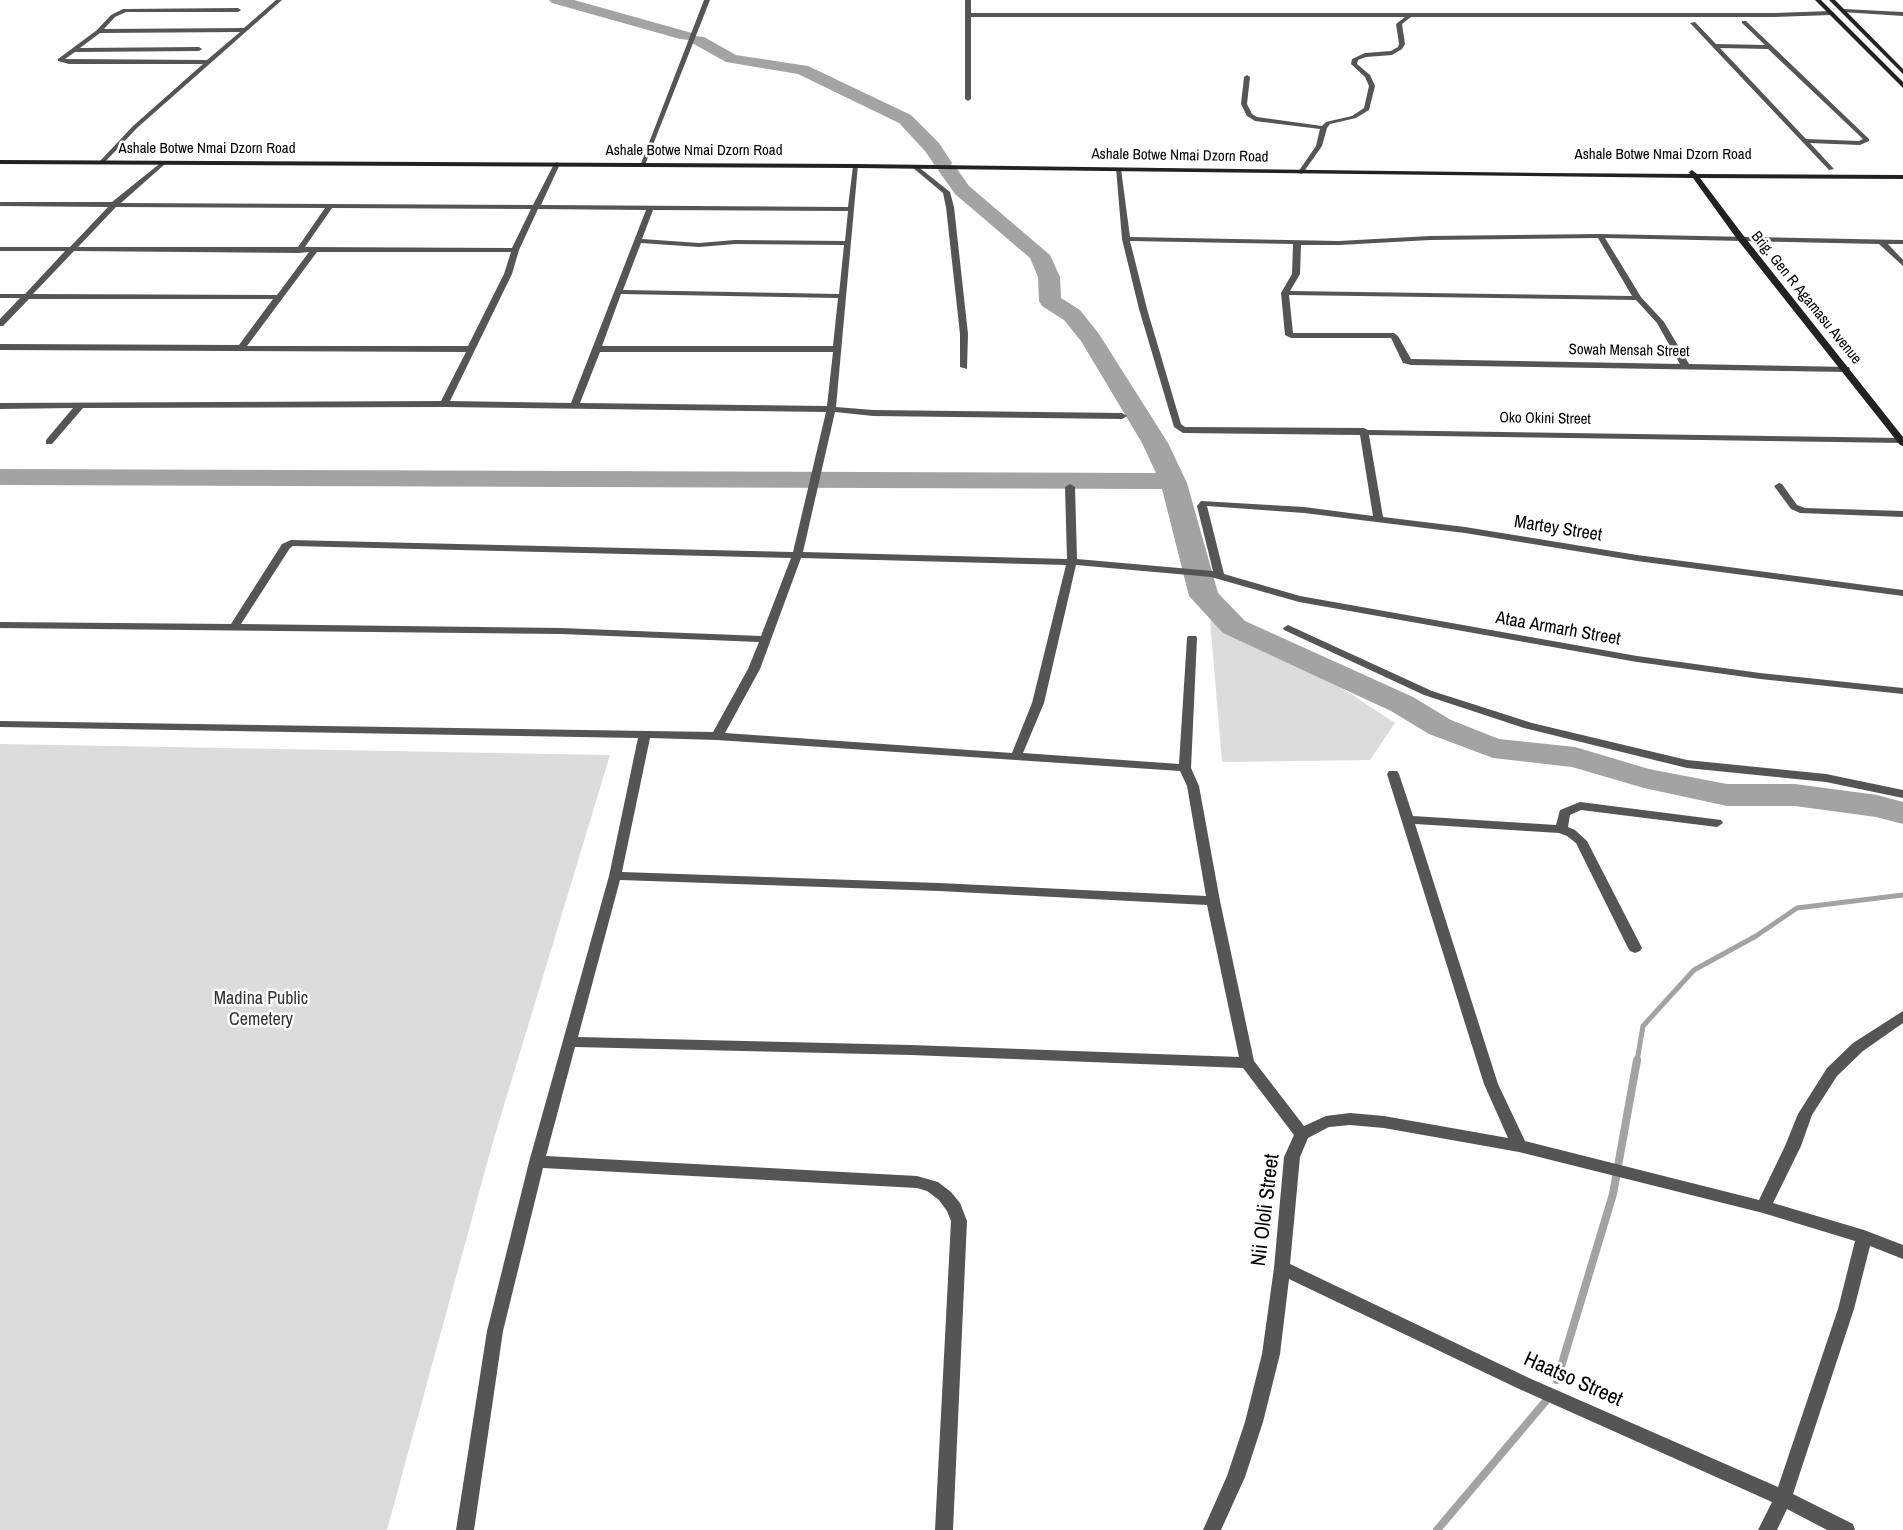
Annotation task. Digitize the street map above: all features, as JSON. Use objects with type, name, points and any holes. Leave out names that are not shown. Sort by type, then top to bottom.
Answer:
[{"type":"main road","points":[[1818,0],[1903,86]]},
{"type":"main road","points":[[1832,0],[1903,72]]},
{"type":"main road","name":"Ashale Botwe Nmai Dzorn Road","points":[[0,162],[914,166],[1387,172],[1903,169]]},
{"type":"main road","name":"Ashale Botwe Nmai Dzorn Road","points":[[1692,172],[1903,177]]},
{"type":"main road","name":"Brig. Gen R Agamasu Avenue","points":[[1692,172],[1740,237],[1902,442]]},
{"type":"street","points":[[102,162],[135,127],[279,0]]},
{"type":"street","points":[[642,165],[706,0]]},
{"type":"street","points":[[968,0],[968,99]]},
{"type":"street","points":[[210,62],[60,62],[72,50],[99,31],[113,16],[125,10],[238,10]]},
{"type":"street","points":[[1844,11],[1903,14]]},
{"type":"street","points":[[969,15],[1409,16],[1831,13]]},
{"type":"street","points":[[1247,77],[1244,104],[1249,115],[1255,119],[1324,128],[1335,121],[1354,117],[1367,109],[1372,86],[1368,76],[1353,62],[1365,55],[1392,53],[1400,48],[1402,44],[1399,24],[1409,16]]},
{"type":"street","points":[[1744,22],[1867,140],[1860,143],[1805,141]]},
{"type":"street","points":[[1693,23],[1832,169]]},
{"type":"street","points":[[99,31],[246,30]]},
{"type":"street","points":[[1714,46],[1770,47]]},
{"type":"street","points":[[72,50],[199,49]]},
{"type":"street","points":[[1301,171],[1319,146],[1324,128]]},
{"type":"street","points":[[0,324],[115,204],[163,163]]},
{"type":"street","points":[[444,404],[508,274],[515,250],[557,164]]},
{"type":"street","points":[[717,736],[754,669],[797,555],[816,483],[831,409],[856,166]]},
{"type":"street","points":[[914,166],[946,192],[950,207],[964,334],[964,367]]},
{"type":"street","points":[[1118,169],[1125,239],[1297,242],[1600,236],[1903,242]]},
{"type":"street","points":[[0,204],[851,209]]},
{"type":"street","points":[[299,251],[329,207]]},
{"type":"street","points":[[575,405],[598,350],[650,208]]},
{"type":"street","points":[[1600,236],[1638,298],[1660,322],[1686,366]]},
{"type":"street","name":"Oko Okini Street","points":[[1125,239],[1143,309],[1178,425],[1183,430],[1364,431],[1902,442]]},
{"type":"street","points":[[638,241],[677,245],[745,242],[848,243]]},
{"type":"street","points":[[1881,241],[1903,264]]},
{"type":"street","points":[[1297,242],[1296,274],[1285,293],[1638,298]]},
{"type":"street","points":[[0,249],[515,250]]},
{"type":"street","points":[[242,348],[314,251]]},
{"type":"street","points":[[618,292],[843,296]]},
{"type":"street","name":"Sowah Mensah Street","points":[[1285,293],[1289,334],[1394,336],[1406,361],[1411,362],[1846,369]]},
{"type":"street","points":[[0,296],[280,297]]},
{"type":"street","points":[[0,347],[470,349]]},
{"type":"street","points":[[598,350],[837,349]]},
{"type":"street","points":[[0,406],[575,405],[831,409],[873,413],[1122,416]]},
{"type":"street","points":[[50,442],[80,406]]},
{"type":"street","points":[[1364,431],[1378,519]]},
{"type":"street","points":[[1779,486],[1794,507],[1803,511],[1903,514]]},
{"type":"street","points":[[1016,757],[1038,703],[1072,562],[1070,488]]},
{"type":"street","name":"Martey Street","points":[[1216,575],[1202,506],[1207,503],[1304,510],[1465,530],[1637,558],[1903,593]]},
{"type":"street","name":"Ataa Armarh Street","points":[[235,626],[286,546],[291,543],[1072,562],[1216,575],[1299,598],[1637,659],[1760,676],[1903,691]]},
{"type":"street","points":[[0,625],[620,632],[765,639]]},
{"type":"street","points":[[1288,628],[1428,693],[1528,726],[1687,764],[1826,778],[1903,794]]},
{"type":"street","points":[[1192,638],[1185,768],[1193,786],[1213,901],[1247,1063],[1302,1134]]},
{"type":"street","points":[[0,724],[717,736],[1185,768]]},
{"type":"street","points":[[465,1530],[495,1331],[537,1162],[615,876],[645,735]]},
{"type":"street","points":[[1393,774],[1491,1084],[1519,1146]]},
{"type":"street","points":[[1562,829],[1564,813],[1580,806],[1717,823]]},
{"type":"street","points":[[1408,820],[1562,829],[1581,841],[1635,948]]},
{"type":"street","points":[[615,876],[939,887],[1213,901]]},
{"type":"street","points":[[1903,1016],[1858,1047],[1833,1072],[1805,1114],[1793,1146],[1763,1207],[1864,1237],[1903,1252]]},
{"type":"street","points":[[571,1042],[911,1050],[1247,1063]]},
{"type":"street","name":"Nii Ololi Street","points":[[1212,1530],[1236,1476],[1254,1422],[1271,1354],[1282,1268],[1292,1157],[1302,1134],[1326,1122],[1350,1119],[1384,1122],[1519,1146],[1763,1207]]},
{"type":"street","points":[[537,1162],[917,1182],[932,1186],[945,1196],[954,1208],[959,1221],[944,1530]]},
{"type":"street","points":[[1767,1530],[1783,1498],[1846,1309],[1864,1237]]},
{"type":"street","name":"Haatso Street","points":[[1282,1268],[1523,1383],[1783,1498],[1846,1530]]},
{"type":"green space","points":[[1218,619],[1251,644],[1328,679],[1395,723],[1370,760],[1222,762],[1210,620]]},
{"type":"green space","name":"Madina Public Cemetery","points":[[0,744],[610,755],[492,1145],[387,1530],[0,1530]]},
{"type":"waterway","points":[[557,0],[686,36]]},
{"type":"waterway","points":[[698,40],[732,59],[802,70],[905,119],[932,147],[943,163]]},
{"type":"waterway","points":[[948,170],[962,190],[1039,255],[1049,277],[1050,301],[1072,315],[1091,339],[1155,443],[1174,483]]},
{"type":"waterway","points":[[0,477],[1173,481],[1204,596],[1234,627],[1402,704],[1440,727],[1493,748],[1575,757],[1644,778],[1727,795],[1795,795],[1877,806],[1903,813]]},
{"type":"waterway","points":[[1637,1061],[1643,1026],[1694,970],[1756,936],[1797,908],[1903,895]]},
{"type":"waterway","points":[[1557,1380],[1613,1194],[1637,1060]]},
{"type":"waterway","points":[[1437,1530],[1545,1402]]}]
